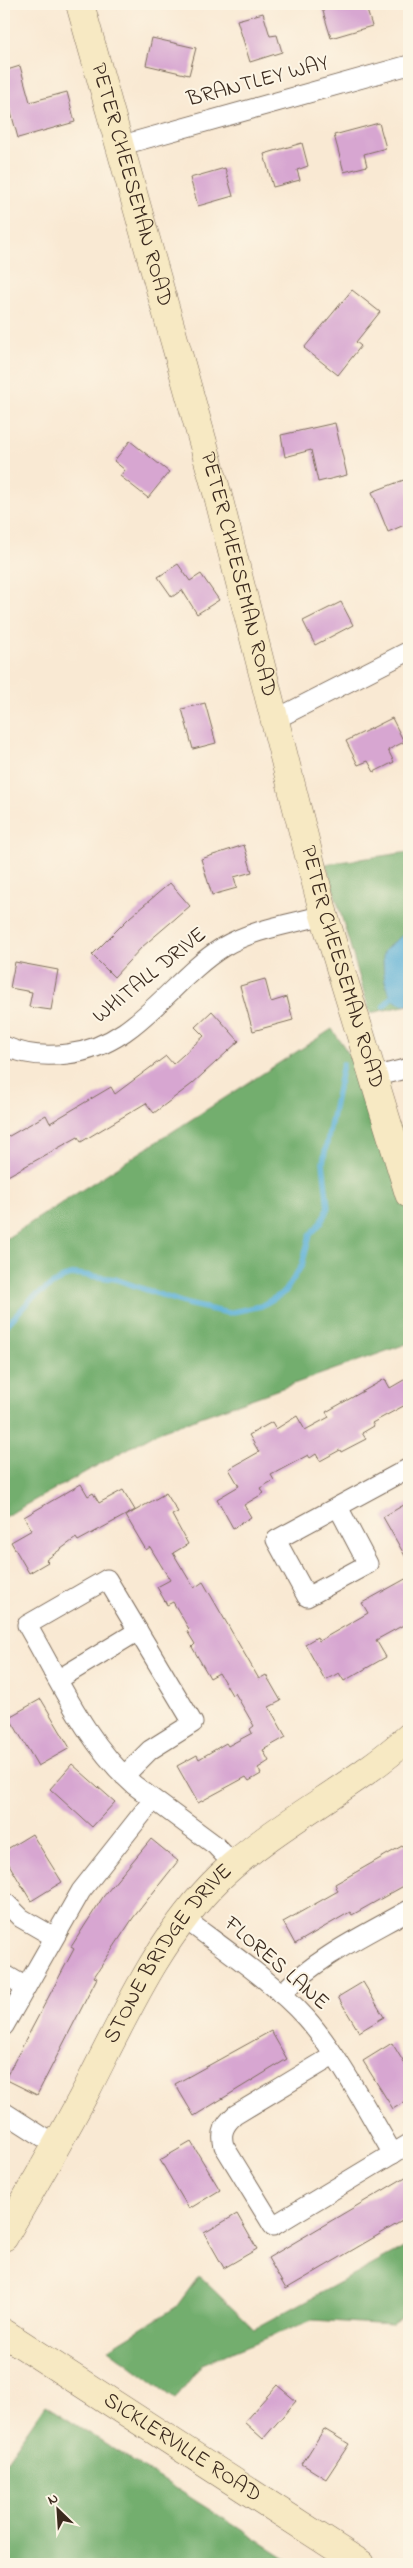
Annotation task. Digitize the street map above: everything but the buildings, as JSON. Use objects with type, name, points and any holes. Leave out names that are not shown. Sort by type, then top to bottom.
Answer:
[{"type":"street","name":"PETER CHEESEMAN ROAD","points":[[80,4],[218,496],[276,719],[324,915],[372,1078],[396,1147],[409,1194]]},
{"type":"street","name":"BRANTLEY WAY","points":[[119,146],[409,65]]},
{"type":"street","points":[[276,719],[409,651]]},
{"type":"street","name":"WHITALL DRIVE","points":[[4,1047],[32,1054],[58,1055],[85,1051],[110,1042],[142,1020],[200,964],[230,943],[257,933],[324,915]]},
{"type":"street","points":[[372,1078],[409,1068]]},
{"type":"street","points":[[338,1507],[368,1564],[307,1597],[276,1540],[409,1468]]},
{"type":"street","points":[[124,1776],[150,1750],[193,1723],[107,1579],[27,1625],[94,1741],[108,1760],[124,1776],[153,1800],[214,1845],[234,1865]]},
{"type":"street","points":[[59,1679],[138,1631]]},
{"type":"street","name":"STONE BRIDGE DRIVE","points":[[4,2238],[57,2146],[148,1971],[185,1918],[234,1865],[270,1836],[367,1771],[409,1737]]},
{"type":"street","points":[[4,2026],[81,1891],[153,1800]]},
{"type":"street","points":[[4,1901],[21,1918],[54,1937]]},
{"type":"street","points":[[281,1994],[318,1962],[409,1910]]},
{"type":"street","name":"FLORES LANE","points":[[185,1918],[281,1994],[315,2028],[393,2154]]},
{"type":"street","points":[[4,1974],[26,1987]]},
{"type":"street","points":[[333,2056],[235,2115],[226,2123],[222,2132],[224,2146],[273,2226],[409,2144]]},
{"type":"street","points":[[4,2112],[57,2146]]},
{"type":"street","name":"SICKLERVILLE ROAD","points":[[4,2333],[361,2564]]},
{"type":"green space","points":[[409,852],[409,1005],[370,1013],[326,864]]},
{"type":"green space","points":[[332,1029],[409,1143],[409,1343],[158,1432],[4,1517],[4,1240]]},
{"type":"green space","points":[[409,2245],[409,2313],[392,2325],[312,2320],[202,2364],[175,2399],[108,2349],[176,2307],[199,2276],[254,2329]]},
{"type":"green space","points":[[45,2405],[295,2564],[4,2564],[4,2464]]},
{"type":"water","points":[[409,927],[409,1005],[401,1004],[394,1000],[390,994],[385,979],[383,954]]},
{"type":"waterway","points":[[384,1006],[395,993]]},
{"type":"waterway","points":[[4,1328],[31,1299],[64,1277],[76,1274],[115,1279],[187,1304],[228,1313],[261,1306],[285,1292],[302,1265],[310,1235],[321,1223],[328,1208],[323,1162],[343,1064]]}]
